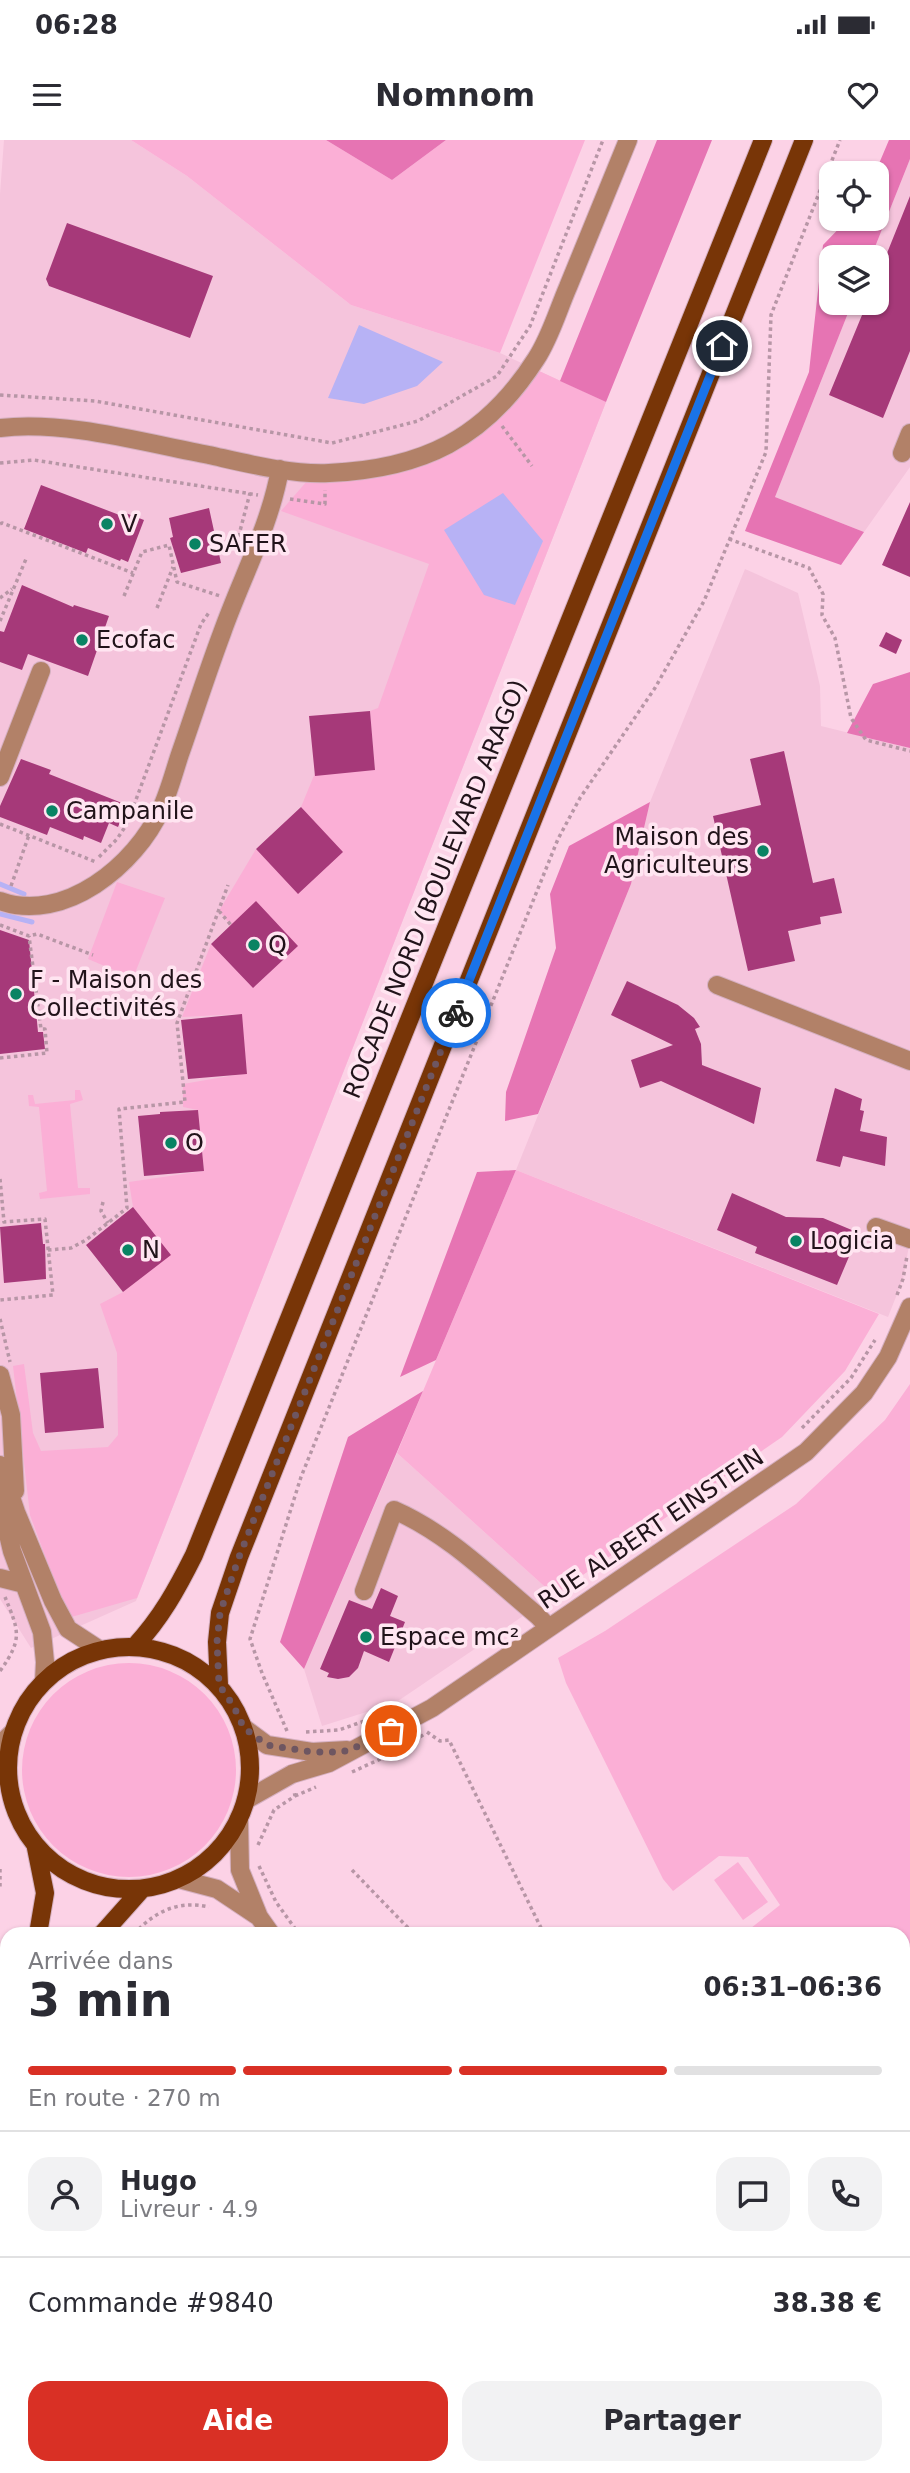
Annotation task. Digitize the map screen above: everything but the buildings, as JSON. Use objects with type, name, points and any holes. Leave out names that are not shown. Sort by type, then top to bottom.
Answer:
[{"type":"main road","name":"ROCADE NORD (BOULEVARD ARAGO)","points":[[135,1646],[156,1624],[174,1596],[194,1555],[763,140]]},
{"type":"main road","points":[[219,1685],[217,1642],[220,1613],[239,1557],[804,140]]},
{"type":"main road","points":[[135,1646],[176,1656],[195,1665],[219,1685],[244,1728],[250,1752],[251,1776],[246,1800],[229,1838],[215,1855],[198,1869],[179,1879],[142,1889],[103,1887],[66,1873],[36,1848],[20,1822],[10,1793],[6,1739],[25,1705],[44,1682],[69,1662],[100,1650],[135,1646]]},
{"type":"main road","points":[[36,1848],[45,1893],[39,1927]]},
{"type":"main road","points":[[108,1927],[142,1889]]},
{"type":"street","points":[[0,428],[26,425],[101,434],[280,469],[327,474],[387,466],[434,454],[478,428],[509,397],[537,357],[628,140]]},
{"type":"street","points":[[902,453],[910,433]]},
{"type":"street","points":[[0,901],[21,906],[57,904],[85,891],[113,872],[138,846],[161,810],[226,597],[274,498],[280,469]]},
{"type":"street","points":[[0,777],[41,671]]},
{"type":"street","points":[[716,985],[910,1061]]},
{"type":"street","points":[[876,1227],[909,1246]]},
{"type":"street","name":"RUE ALBERT EINSTEIN","points":[[246,1800],[292,1774],[329,1763],[432,1708],[806,1452],[864,1393],[888,1357],[902,1306]]},
{"type":"street","points":[[0,1375],[11,1415],[16,1512]]},
{"type":"street","points":[[0,1465],[16,1512],[53,1601],[68,1629],[100,1650]]},
{"type":"street","points":[[0,1502],[12,1551],[42,1632],[44,1682]]},
{"type":"street","points":[[364,1591],[394,1510],[422,1522],[446,1539],[549,1628]]},
{"type":"street","points":[[2,1587],[24,1584]]},
{"type":"street","name":"RUE ALBERT EINSTEIN","points":[[244,1728],[267,1745],[312,1752],[342,1752],[370,1742]]},
{"type":"street","points":[[239,1819],[240,1870],[245,1899],[266,1927]]},
{"type":"street","points":[[179,1879],[245,1899]]},
{"type":"path","points":[[0,395],[95,401],[332,443],[418,421],[497,376],[530,326],[603,140]]},
{"type":"path","points":[[290,1749],[286,1724],[262,1674],[250,1639],[301,1477],[558,839],[580,798],[655,688],[704,601],[766,452],[771,315],[840,140]]},
{"type":"path","points":[[492,413],[532,466]]},
{"type":"path","points":[[0,463],[34,460],[325,504],[332,443]]},
{"type":"path","points":[[233,556],[250,493]]},
{"type":"path","points":[[0,524],[133,573]]},
{"type":"path","points":[[729,539],[809,568],[823,594],[822,615],[835,638],[851,718],[866,740],[910,751]]},
{"type":"path","points":[[95,861],[117,839],[127,824],[201,624],[226,597],[177,582],[169,545],[142,552],[124,596]]},
{"type":"path","points":[[0,621],[26,559]]},
{"type":"path","points":[[157,608],[173,565]]},
{"type":"path","points":[[0,598],[13,588]]},
{"type":"path","points":[[0,824],[95,861],[113,872]]},
{"type":"path","points":[[12,883],[29,835]]},
{"type":"path","points":[[48,1250],[71,1248],[127,1208],[119,1109],[185,1102],[177,1023],[228,885]]},
{"type":"path","points":[[219,911],[231,925]]},
{"type":"path","points":[[0,925],[29,936],[37,934],[93,955]]},
{"type":"path","points":[[0,1059],[47,1053],[45,1029],[41,1029],[29,936]]},
{"type":"path","points":[[0,1179],[4,1222],[45,1219],[53,1295],[0,1300]]},
{"type":"path","points":[[103,1202],[101,1211],[108,1223]]},
{"type":"path","points":[[902,1306],[903,1279],[909,1246]]},
{"type":"path","points":[[794,1437],[851,1378],[876,1338]]},
{"type":"path","points":[[0,1671],[13,1653],[18,1626],[2,1587]]},
{"type":"path","points":[[300,1732],[339,1730],[375,1718]]},
{"type":"path","points":[[427,1732],[440,1741],[449,1740],[541,1927]]},
{"type":"path","points":[[257,1848],[274,1810],[295,1796],[292,1774]]},
{"type":"path","points":[[257,1861],[276,1902],[294,1927]]},
{"type":"path","points":[[0,1869],[0,1890]]},
{"type":"path","points":[[352,1870],[407,1927]]},
{"type":"path","points":[[140,1927],[146,1920],[168,1907],[195,1904],[230,1912],[268,1884]]},
{"type":"shaded area","points":[[4,140],[131,140],[187,176],[351,305],[500,353],[606,402],[136,1601],[31,1648],[0,1599],[0,194]]},
{"type":"shaded area","points":[[131,140],[326,140],[392,180],[446,140],[585,140],[500,353],[351,305],[187,176]]},
{"type":"shaded area","points":[[326,140],[446,140],[392,180]]},
{"type":"shaded area","points":[[657,140],[712,140],[606,402],[560,381]]},
{"type":"shaded area","points":[[889,140],[910,140],[910,159],[889,212],[889,161],[880,161]]},
{"type":"shaded area","points":[[910,159],[910,467],[864,532],[775,497],[847,315],[889,315],[889,245],[876,245],[881,231],[889,231],[889,212]]},
{"type":"shaded area","points":[[836,231],[881,231],[876,245],[823,245]]},
{"type":"shaded area","points":[[819,281],[819,315],[847,315],[775,497],[864,532],[841,565],[745,531],[809,372]]},
{"type":"shaded area","points":[[359,325],[443,362],[417,386],[364,404],[328,398]]},
{"type":"shaded area","points":[[537,370],[606,402],[137,1598],[68,1618],[30,1515],[13,1366],[24,1364],[33,1433],[41,1451],[108,1447],[118,1435],[117,1353],[100,1304],[123,1292],[170,1255],[133,1207],[129,1182],[204,1171],[198,1110],[183,1107],[183,1084],[247,1073],[241,1014],[182,1017],[211,944],[253,988],[297,946],[231,925],[219,911],[256,849],[298,893],[342,852],[301,807],[315,773],[375,770],[370,711],[378,708],[429,564],[281,511],[307,481],[444,453]]},
{"type":"shaded area","points":[[503,493],[543,541],[515,605],[484,595],[444,530]]},
{"type":"shaded area","points":[[745,569],[798,593],[820,686],[821,726],[910,748],[910,1240],[903,1279],[888,1317],[516,1170],[631,884],[650,802]]},
{"type":"shaded area","points":[[910,672],[910,748],[847,733],[873,684]]},
{"type":"shaded area","points":[[650,802],[631,884],[538,1114],[505,1121],[506,1092],[556,948],[550,894],[569,846]]},
{"type":"shaded area","points":[[117,882],[165,898],[133,978],[88,959]]},
{"type":"shaded area","points":[[75,1090],[80,1090],[83,1100],[70,1104],[78,1188],[90,1188],[90,1194],[40,1199],[39,1193],[47,1191],[39,1107],[29,1106],[28,1095],[33,1095],[35,1104],[75,1100]]},
{"type":"shaded area","points":[[516,1170],[879,1314],[845,1371],[782,1437],[554,1595],[397,1453]]},
{"type":"shaded area","points":[[516,1170],[436,1360],[400,1377],[477,1172]]},
{"type":"shaded area","points":[[910,1384],[910,1927],[752,1927],[780,1905],[748,1857],[719,1856],[673,1891],[663,1879],[566,1683],[558,1658],[605,1631],[796,1504],[885,1420]]},
{"type":"shaded area","points":[[423,1391],[304,1669],[280,1642],[348,1437]]},
{"type":"shaded area","points":[[397,1453],[554,1595],[395,1703],[322,1726],[304,1669]]},
{"type":"shaded area","points":[[129,1663],[170,1671],[205,1694],[228,1729],[236,1770],[228,1811],[205,1846],[170,1869],[129,1877],[88,1869],[53,1846],[30,1811],[22,1770],[30,1729],[53,1694],[88,1671]]},
{"type":"shaded area","points":[[738,1862],[768,1902],[743,1920],[714,1880]]},
{"type":"waterway","points":[[0,884],[24,894]]},
{"type":"waterway","points":[[0,914],[32,922]]},
{"type":"way so far","points":[[391,1731],[342,1752],[312,1752],[267,1745],[244,1728],[219,1685],[217,1642],[220,1613],[239,1557],[456,1013]]},
{"type":"place","name":"V","points":[[107,524]]},
{"type":"place","name":"SAFER","points":[[195,544]]},
{"type":"place","name":"Ecofac","points":[[82,640]]},
{"type":"place","name":"Campanile","points":[[52,811]]},
{"type":"place","name":"Maison des Agriculteurs","points":[[763,851]]},
{"type":"place","name":"Q","points":[[254,945]]},
{"type":"place","name":"F - Maison des Collectivités","points":[[16,994]]},
{"type":"place","name":"O","points":[[171,1143]]},
{"type":"place","name":"Logicia","points":[[796,1241]]},
{"type":"place","name":"N","points":[[128,1250]]},
{"type":"place","name":"Espace mc²","points":[[366,1637]]},
{"type":"route","points":[[456,1013],[722,346]]}]
